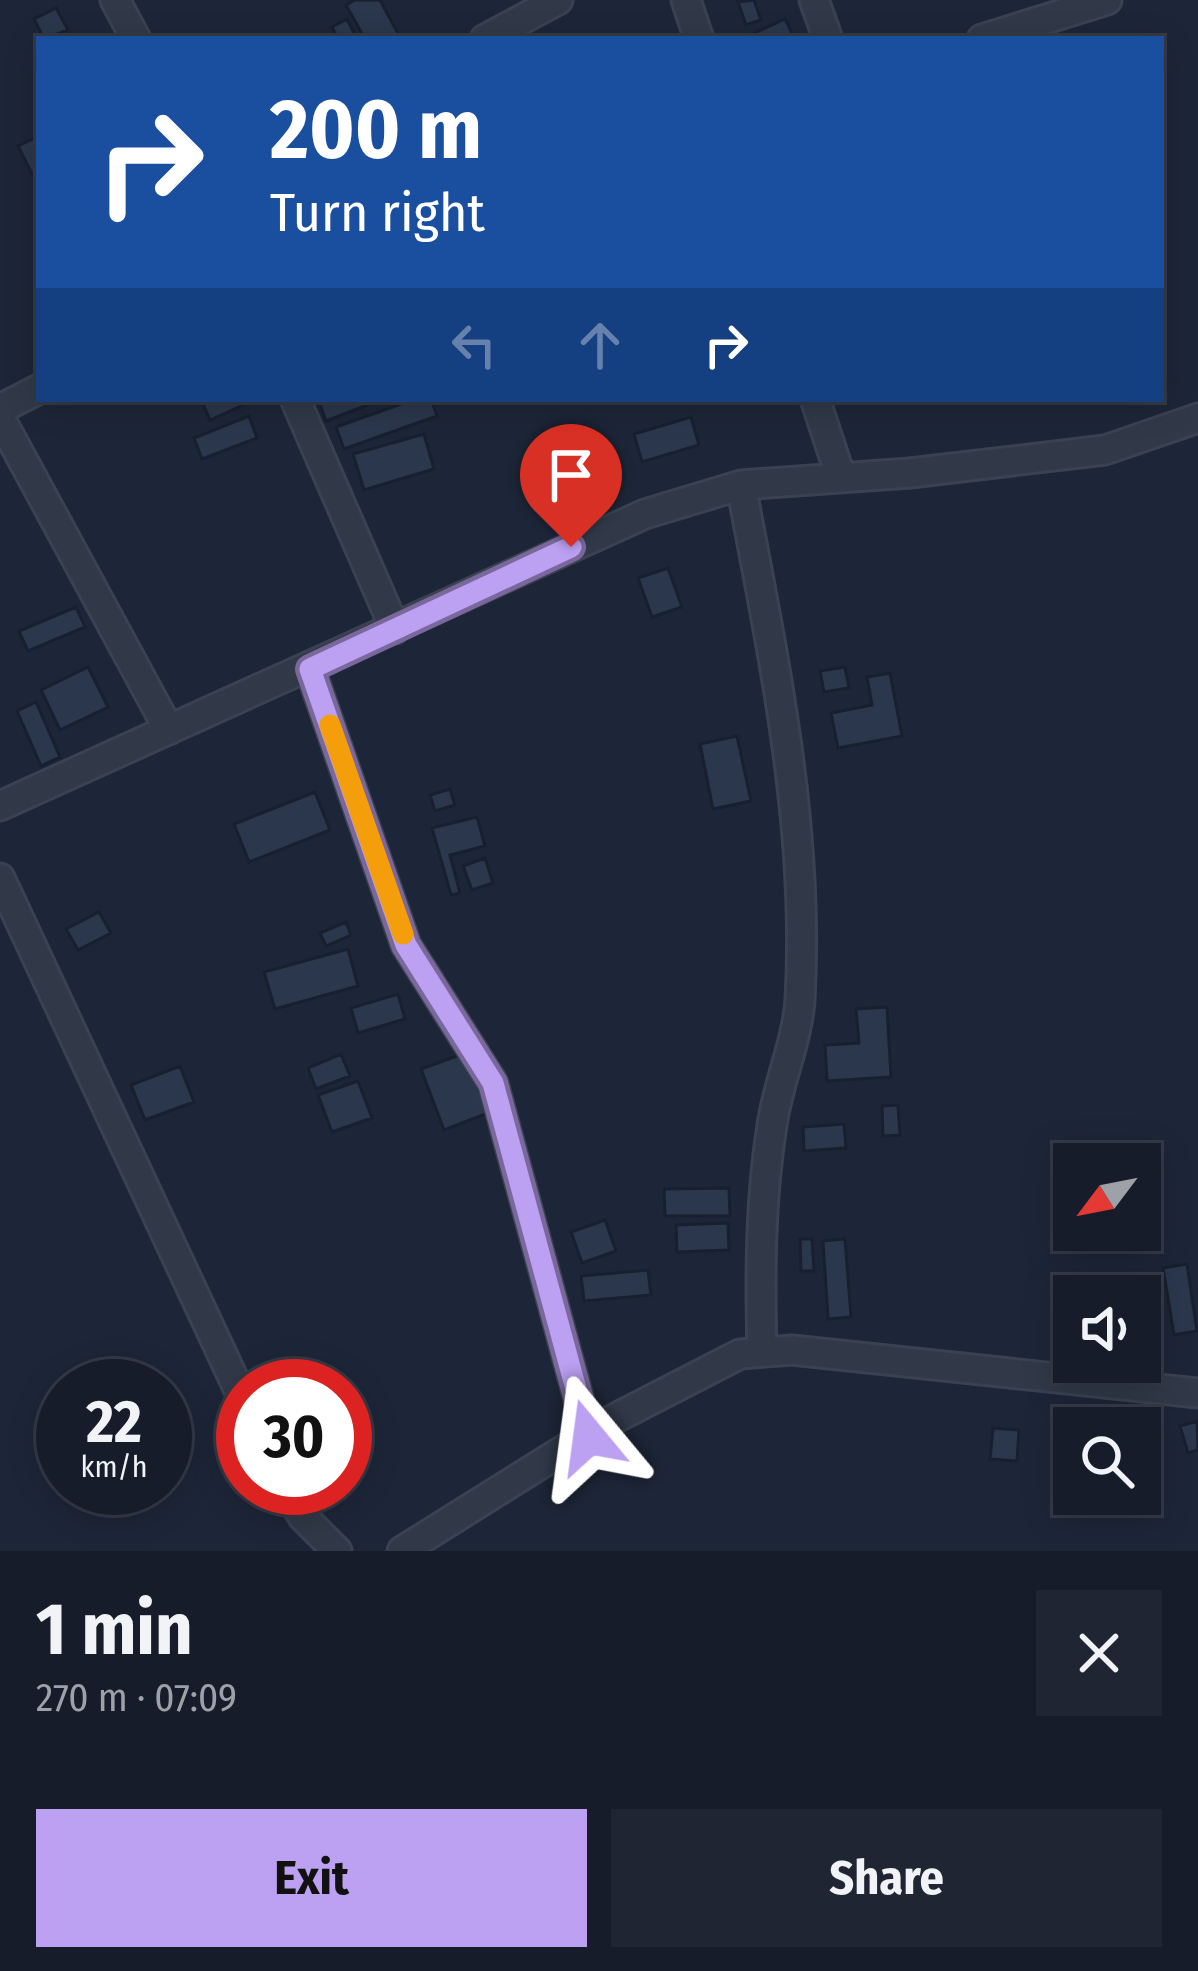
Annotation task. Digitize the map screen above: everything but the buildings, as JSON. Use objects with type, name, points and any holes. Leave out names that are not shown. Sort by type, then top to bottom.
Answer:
[{"type":"street","points":[[116,0],[134,36]]},
{"type":"street","points":[[491,36],[558,0]]},
{"type":"street","points":[[686,0],[698,36]]},
{"type":"street","points":[[814,0],[827,36]]},
{"type":"street","points":[[992,36],[1107,0]]},
{"type":"street","points":[[36,391],[0,413],[169,730]]},
{"type":"street","points":[[296,402],[395,629]]},
{"type":"street","points":[[816,402],[841,478]]},
{"type":"street","points":[[0,806],[645,514],[741,485],[1105,449],[1198,418]]},
{"type":"street","points":[[741,485],[789,740],[800,896],[800,1006],[772,1119],[761,1204],[762,1352]]},
{"type":"street","points":[[310,669],[406,945],[493,1083],[589,1437]]},
{"type":"street","points":[[0,878],[224,1359]]},
{"type":"street","points":[[402,1551],[589,1437],[740,1354],[792,1350],[1198,1393]]},
{"type":"street","points":[[302,1515],[337,1551]]},
{"type":"slow traffic","points":[[330,725],[403,934]]},
{"type":"route","points":[[571,547],[310,669],[406,945],[493,1083],[517,1157],[550,1302],[589,1437]]}]
